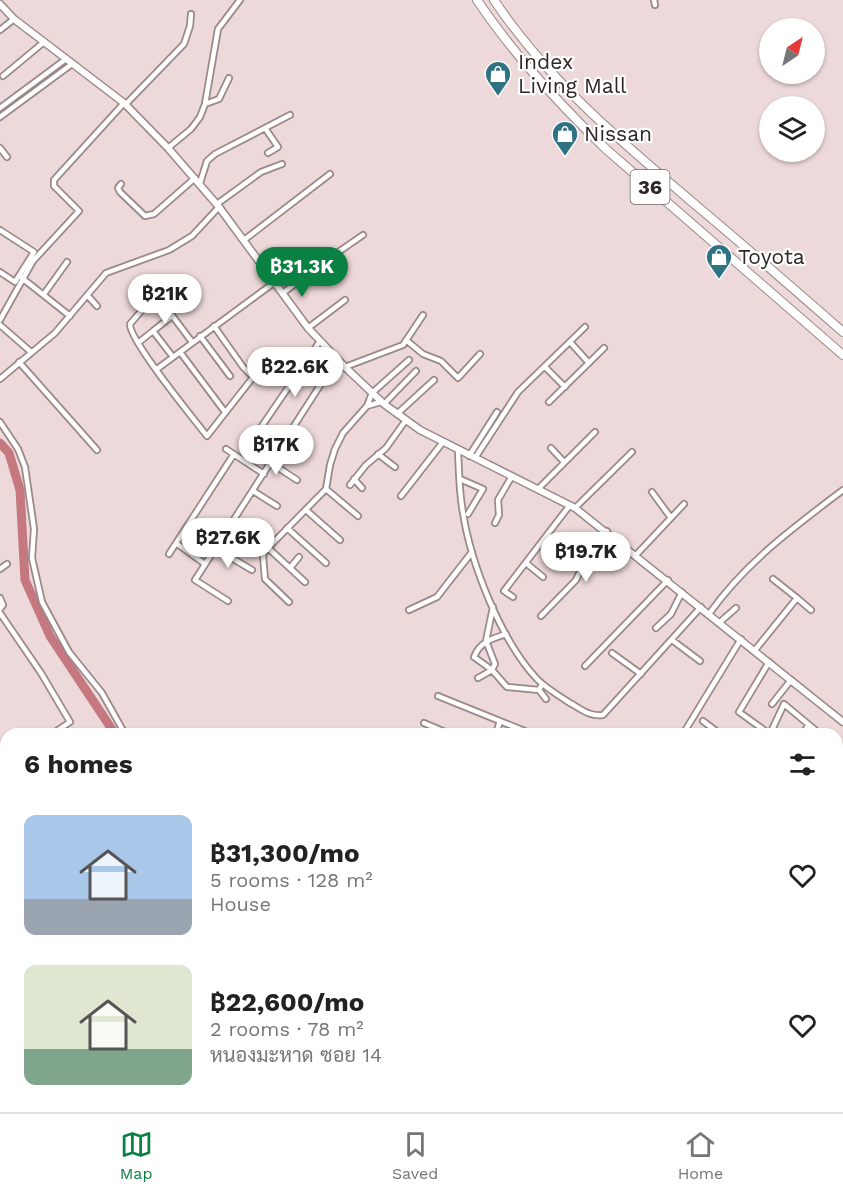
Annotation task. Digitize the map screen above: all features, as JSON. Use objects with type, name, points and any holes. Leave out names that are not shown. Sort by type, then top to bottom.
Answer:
[{"type":"highway","name":"36","points":[[477,0],[501,35],[573,117],[607,150],[843,355]]},
{"type":"highway","name":"36","points":[[494,0],[511,25],[572,93],[621,141],[843,332]]},
{"type":"street","points":[[168,148],[191,129],[200,117],[205,104],[218,28],[240,0]]},
{"type":"street","points":[[3,3],[14,19],[124,104],[168,148],[218,205],[308,328],[382,403],[443,442],[573,506],[843,722]]},
{"type":"street","points":[[0,320],[22,278],[40,252],[79,211],[54,186],[54,180],[124,104],[184,44],[191,14]]},
{"type":"street","points":[[0,30],[14,19]]},
{"type":"street","points":[[3,76],[44,42]]},
{"type":"street","points":[[0,108],[66,59]]},
{"type":"street","points":[[0,117],[72,64]]},
{"type":"street","points":[[205,104],[219,99],[229,78]]},
{"type":"street","points":[[121,184],[118,188],[120,192],[145,216],[154,214],[198,180],[210,158],[290,115]]},
{"type":"street","points":[[265,128],[278,147],[268,153]]},
{"type":"street","points":[[0,148],[7,157]]},
{"type":"street","points":[[0,379],[55,333],[106,273],[169,250],[192,236],[218,205],[261,172],[282,164]]},
{"type":"street","points":[[244,240],[330,174]]},
{"type":"street","points":[[0,230],[34,252],[15,282],[0,272]]},
{"type":"street","points":[[283,293],[363,236]]},
{"type":"street","points":[[44,294],[67,262]]},
{"type":"street","points":[[22,278],[70,316]]},
{"type":"street","points":[[157,369],[274,282]]},
{"type":"street","points":[[192,342],[156,294],[130,324],[129,328],[138,343],[207,436],[272,353]]},
{"type":"street","points":[[88,296],[97,306]]},
{"type":"street","points":[[308,328],[345,300]]},
{"type":"street","points":[[345,368],[398,347],[406,340],[423,315]]},
{"type":"street","points":[[138,343],[172,316]]},
{"type":"street","points":[[0,325],[31,352]]},
{"type":"street","points":[[214,326],[243,367],[253,377]]},
{"type":"street","points":[[472,457],[515,396],[585,327]]},
{"type":"street","points":[[153,331],[173,357]]},
{"type":"street","points":[[200,336],[230,376]]},
{"type":"street","points":[[406,340],[423,354],[441,361],[458,378],[480,354]]},
{"type":"street","points":[[251,442],[320,341]]},
{"type":"street","points":[[570,342],[589,363]]},
{"type":"street","points":[[549,402],[604,348]]},
{"type":"street","points":[[180,352],[225,412]]},
{"type":"street","points":[[228,601],[195,580],[337,359]]},
{"type":"street","points":[[289,602],[265,579],[263,556],[267,547],[326,489],[335,449],[350,424],[367,406],[372,393],[409,360]]},
{"type":"street","points":[[18,362],[97,450]]},
{"type":"street","points":[[545,367],[565,387]]},
{"type":"street","points":[[367,406],[382,403],[416,371]]},
{"type":"street","points":[[397,414],[434,380]]},
{"type":"street","points":[[472,457],[497,412]]},
{"type":"street","points":[[350,485],[366,465],[386,448],[406,420]]},
{"type":"street","points":[[0,422],[18,449],[25,467],[34,529],[32,558],[42,602],[69,652],[102,693],[122,728]]},
{"type":"street","points":[[538,489],[595,432]]},
{"type":"street","points":[[401,496],[443,442]]},
{"type":"street","points":[[551,448],[564,462]]},
{"type":"street","points":[[226,449],[264,474]]},
{"type":"street","points":[[458,450],[463,517],[472,552],[493,607],[506,634],[535,677],[565,700],[594,717],[603,715],[701,607]]},
{"type":"street","points":[[513,597],[504,591],[547,535],[573,506],[632,452]]},
{"type":"street","points":[[169,554],[234,454]]},
{"type":"street","points":[[378,454],[395,467]]},
{"type":"street","points":[[271,463],[297,480]]},
{"type":"street","points":[[495,524],[499,515],[498,500],[512,476]]},
{"type":"street","points":[[460,479],[483,489],[468,514]]},
{"type":"street","points":[[354,480],[362,488]]},
{"type":"street","points":[[326,489],[358,516]]},
{"type":"street","points":[[709,614],[724,592],[748,567],[843,490]]},
{"type":"street","points":[[253,491],[277,506]]},
{"type":"street","points":[[652,492],[671,518]]},
{"type":"street","points":[[636,555],[684,504]]},
{"type":"street","points":[[306,510],[340,540]]},
{"type":"street","points":[[286,528],[326,563]]},
{"type":"street","points":[[542,616],[576,580],[580,569],[607,531]]},
{"type":"street","points":[[547,535],[562,546]]},
{"type":"street","points":[[176,543],[205,564]]},
{"type":"street","points":[[267,547],[305,582]]},
{"type":"street","points":[[215,548],[252,570]]},
{"type":"street","points":[[409,610],[437,597],[472,552]]},
{"type":"street","points":[[290,568],[299,557]]},
{"type":"street","points":[[526,563],[543,577]]},
{"type":"street","points":[[0,569],[7,564]]},
{"type":"street","points":[[773,579],[811,610]]},
{"type":"street","points":[[585,666],[668,580]]},
{"type":"street","points":[[656,628],[671,614],[682,592]]},
{"type":"street","points":[[0,598],[3,605],[0,609]]},
{"type":"street","points":[[755,650],[797,598]]},
{"type":"street","points":[[493,607],[486,640],[474,657],[492,670],[507,687],[539,690],[546,699]]},
{"type":"street","points":[[720,622],[736,608]]},
{"type":"street","points":[[0,613],[41,673],[69,722],[60,728]]},
{"type":"street","points":[[486,640],[506,634]]},
{"type":"street","points":[[687,728],[741,639]]},
{"type":"street","points":[[478,678],[492,670],[495,664],[486,640]]},
{"type":"street","points":[[672,640],[700,661]]},
{"type":"street","points":[[612,653],[641,674]]},
{"type":"street","points":[[761,728],[739,712],[769,662]]},
{"type":"street","points":[[772,704],[791,680]]},
{"type":"street","points":[[539,690],[542,684]]},
{"type":"street","points":[[438,696],[518,728]]},
{"type":"street","points":[[773,728],[784,704],[813,728]]},
{"type":"street","points":[[498,728],[501,721]]},
{"type":"street","points":[[703,721],[711,727]]},
{"type":"street","points":[[424,723],[436,728]]},
{"type":"waterway","points":[[0,443],[9,453],[20,490],[25,580],[50,636],[111,728]]},
{"type":"place","name":"Index Living Mall","points":[[498,97]]},
{"type":"place","name":"Nissan","points":[[565,157]]},
{"type":"place","name":"Toyota","points":[[719,280]]}]
